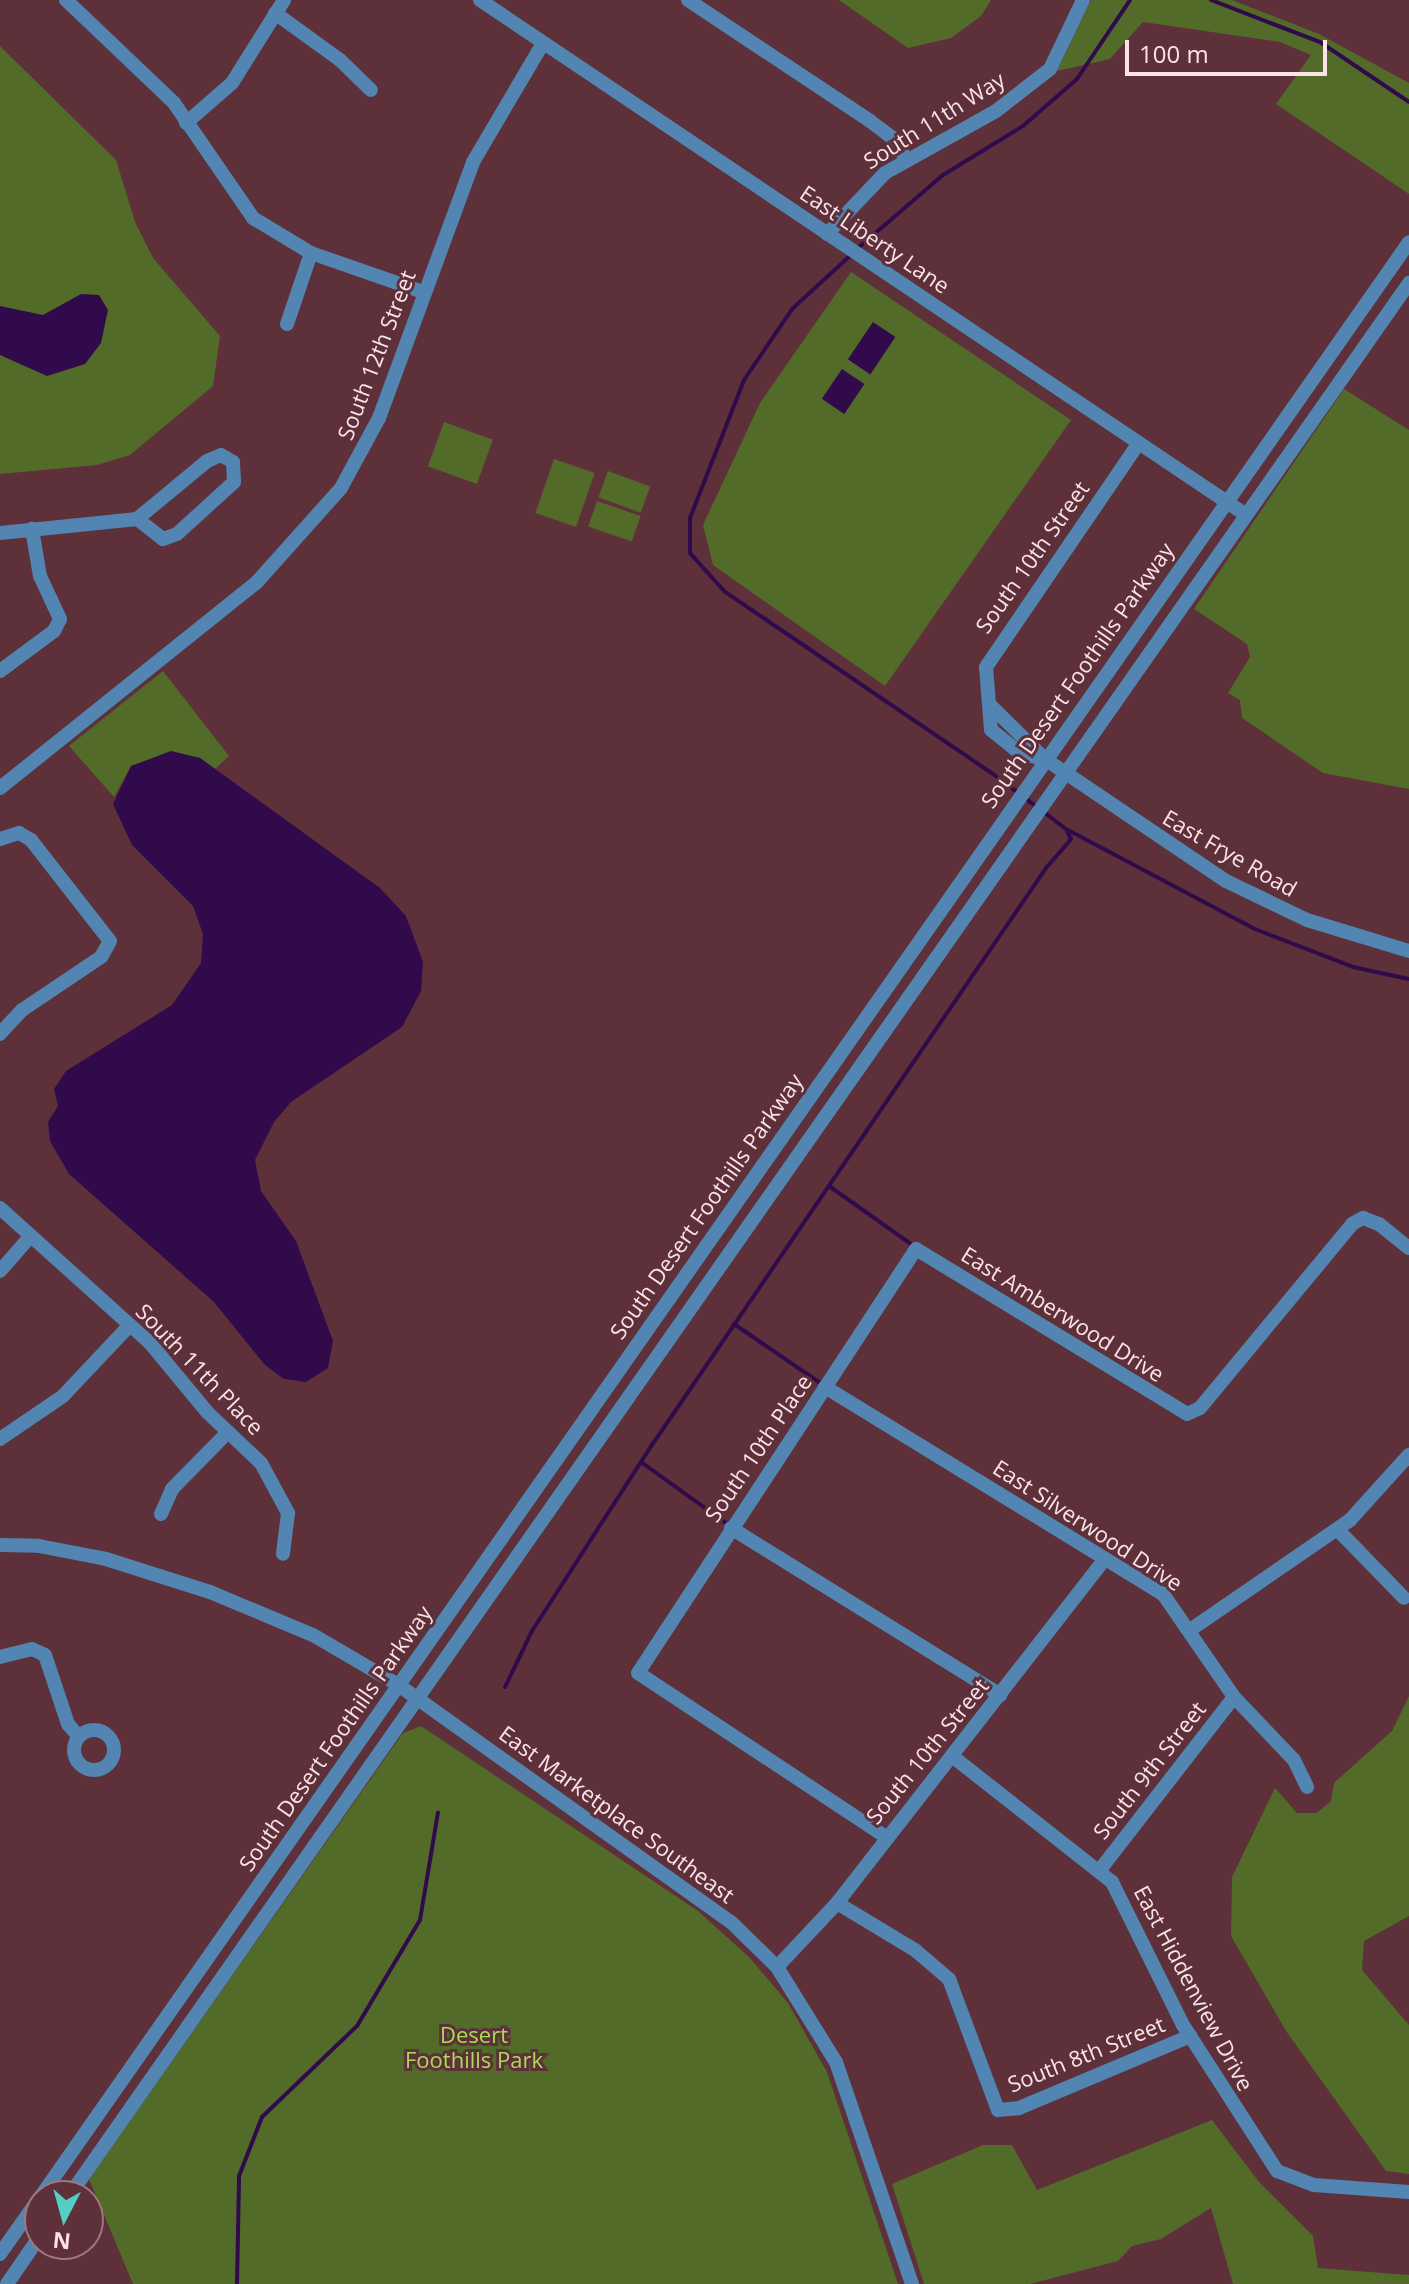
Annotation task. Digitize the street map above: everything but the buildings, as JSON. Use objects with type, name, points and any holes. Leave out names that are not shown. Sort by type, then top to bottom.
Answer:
[{"type":"street","points":[[66,0],[174,103],[253,218],[311,253],[423,292]]},
{"type":"street","points":[[186,123],[232,83],[284,0]]},
{"type":"street","name":"East Liberty Lane","points":[[480,0],[1246,515]]},
{"type":"street","points":[[688,0],[870,121],[895,140],[906,159]]},
{"type":"street","name":"South 11th Way","points":[[832,237],[870,185],[906,159],[996,111],[1050,69],[1083,0]]},
{"type":"street","points":[[275,13],[340,60],[371,90]]},
{"type":"street","name":"South 12th Street","points":[[0,788],[257,582],[320,517],[370,437],[473,162],[543,43]]},
{"type":"street","name":"South Desert Foothills Parkway","points":[[51,2180],[1409,242]]},
{"type":"street","points":[[287,324],[311,253]]},
{"type":"street","name":"South Desert Foothills Parkway","points":[[80,2180],[1409,283]]},
{"type":"street","name":"South 10th Street","points":[[989,704],[989,658],[1139,443]]},
{"type":"street","points":[[0,533],[137,519],[207,461],[221,455],[233,462],[234,482],[177,534],[163,539],[137,519]]},
{"type":"street","points":[[0,671],[54,631],[60,619],[40,576],[32,529]]},
{"type":"street","name":"East Frye Road","points":[[989,704],[1004,732],[1034,744],[1045,759],[1238,887],[1307,920],[1409,951]]},
{"type":"street","points":[[0,839],[19,833],[31,840],[110,941],[101,957],[1,1028]]},
{"type":"street","points":[[816,1086],[837,1099]]},
{"type":"street","name":"South 11th Place","points":[[0,1208],[177,1372],[228,1432],[261,1463],[288,1513],[283,1554]]},
{"type":"street","name":"East Amberwood Drive","points":[[916,1249],[1187,1414],[1200,1408],[1352,1224],[1363,1218],[1409,1248]]},
{"type":"street","points":[[0,1271],[29,1238]]},
{"type":"street","name":"South 10th Place","points":[[886,1837],[862,1816],[638,1673],[916,1249]]},
{"type":"street","points":[[0,1439],[63,1396],[129,1326]]},
{"type":"street","name":"East Silverwood Drive","points":[[825,1387],[1163,1594],[1234,1697],[1294,1760],[1307,1787]]},
{"type":"street","points":[[161,1514],[172,1489],[228,1432]]},
{"type":"street","points":[[1190,1630],[1337,1529],[1367,1505],[1409,1455]]},
{"type":"street","points":[[731,1528],[1000,1695]]},
{"type":"street","points":[[1337,1529],[1404,1598]]},
{"type":"street","name":"East Marketplace Southeast","points":[[0,1545],[54,1548],[106,1559],[273,1616],[397,1684],[692,1891],[777,1967],[820,2031],[847,2085],[912,2284]]},
{"type":"street","name":"South 10th Street","points":[[777,1967],[837,1903],[1105,1559]]},
{"type":"street","points":[[0,1657],[40,1650],[49,1664],[68,1724],[78,1736]]},
{"type":"street","name":"South 9th Street","points":[[1099,1871],[1234,1697]]},
{"type":"street","name":"East Hiddenview Drive","points":[[952,1756],[1112,1882],[1190,2036],[1277,2171],[1314,2185],[1409,2192]]},
{"type":"street","name":"South 8th Street","points":[[837,1903],[915,1950],[949,1979],[998,2110],[1019,2108],[1190,2036]]},
{"type":"street","name":"South Desert Foothills Parkway","points":[[0,2254],[24,2219]]},
{"type":"street","points":[[7,2284],[24,2259]]},
{"type":"green space","points":[[839,0],[991,0],[981,16],[951,38],[908,48]]},
{"type":"green space","points":[[1091,0],[1232,0],[1319,34],[1409,83],[1409,194],[1276,104],[1311,55],[1280,42],[1143,22],[1110,59],[1057,71]]},
{"type":"green space","points":[[0,46],[116,160],[135,222],[153,258],[220,336],[213,386],[130,455],[97,465],[0,474]]},
{"type":"green space","points":[[851,272],[1071,420],[885,686],[713,565],[703,525],[760,403]]},
{"type":"green space","points":[[1344,389],[1409,430],[1409,789],[1323,773],[1242,718],[1240,700],[1228,693],[1250,657],[1247,644],[1194,609]]},
{"type":"green space","points":[[444,422],[493,440],[477,484],[428,466]]},
{"type":"green space","points":[[554,459],[595,473],[576,527],[535,513]]},
{"type":"green space","points":[[608,471],[650,486],[641,513],[598,497]]},
{"type":"green space","points":[[597,501],[640,516],[632,542],[588,527]]},
{"type":"green space","points":[[163,671],[229,756],[215,769],[200,758],[171,753],[131,766],[114,797],[69,746]]},
{"type":"green space","points":[[1409,1696],[1409,1916],[1364,1941],[1362,1970],[1409,2025],[1409,2174],[1386,2171],[1286,2031],[1231,1936],[1232,1877],[1275,1788],[1297,1813],[1317,1813],[1331,1801],[1334,1783],[1392,1731]]},
{"type":"green space","name":"Desert Foothills Park","points":[[421,1726],[698,1911],[749,1957],[788,2003],[827,2072],[898,2284],[133,2284],[104,2215],[104,2180],[89,2179],[403,1733]]},
{"type":"green space","points":[[1212,2120],[1259,2182],[1313,2236],[1318,2268],[1409,2275],[1409,2284],[1233,2284],[1211,2208],[1161,2239],[1132,2246],[1118,2261],[1030,2284],[924,2284],[892,2184],[983,2145],[1012,2145],[1037,2190]]},
{"type":"shaded area","points":[[81,294],[99,295],[108,310],[101,343],[85,364],[47,376],[0,355],[0,306],[43,315]]},
{"type":"shaded area","points":[[873,322],[895,337],[870,374],[848,359]]},
{"type":"shaded area","points":[[842,369],[864,384],[844,414],[822,399]]},
{"type":"shaded area","points":[[171,751],[200,758],[380,888],[406,916],[423,962],[421,991],[402,1027],[291,1102],[274,1122],[255,1160],[261,1191],[296,1241],[333,1341],[328,1368],[306,1382],[284,1379],[265,1365],[214,1302],[69,1174],[50,1141],[48,1122],[58,1106],[54,1089],[66,1071],[172,1005],[201,963],[203,934],[193,906],[132,845],[113,804],[131,766]]},
{"type":"waterway","points":[[858,248],[943,175],[1023,126],[1077,79],[1130,0]]},
{"type":"waterway","points":[[1211,0],[1320,42],[1409,102]]},
{"type":"waterway","points":[[505,1687],[532,1631],[654,1442],[1046,868],[1071,839],[1066,829],[993,774],[725,592],[690,553],[690,518],[744,380],[792,309],[852,254]]},
{"type":"waterway","points":[[1068,830],[1255,929],[1353,967],[1409,979]]},
{"type":"waterway","points":[[829,1186],[915,1247]]},
{"type":"waterway","points":[[734,1324],[823,1385]]},
{"type":"waterway","points":[[641,1462],[730,1526]]},
{"type":"waterway","points":[[237,2284],[239,2176],[262,2117],[357,2026],[420,1920],[438,1812]]}]
